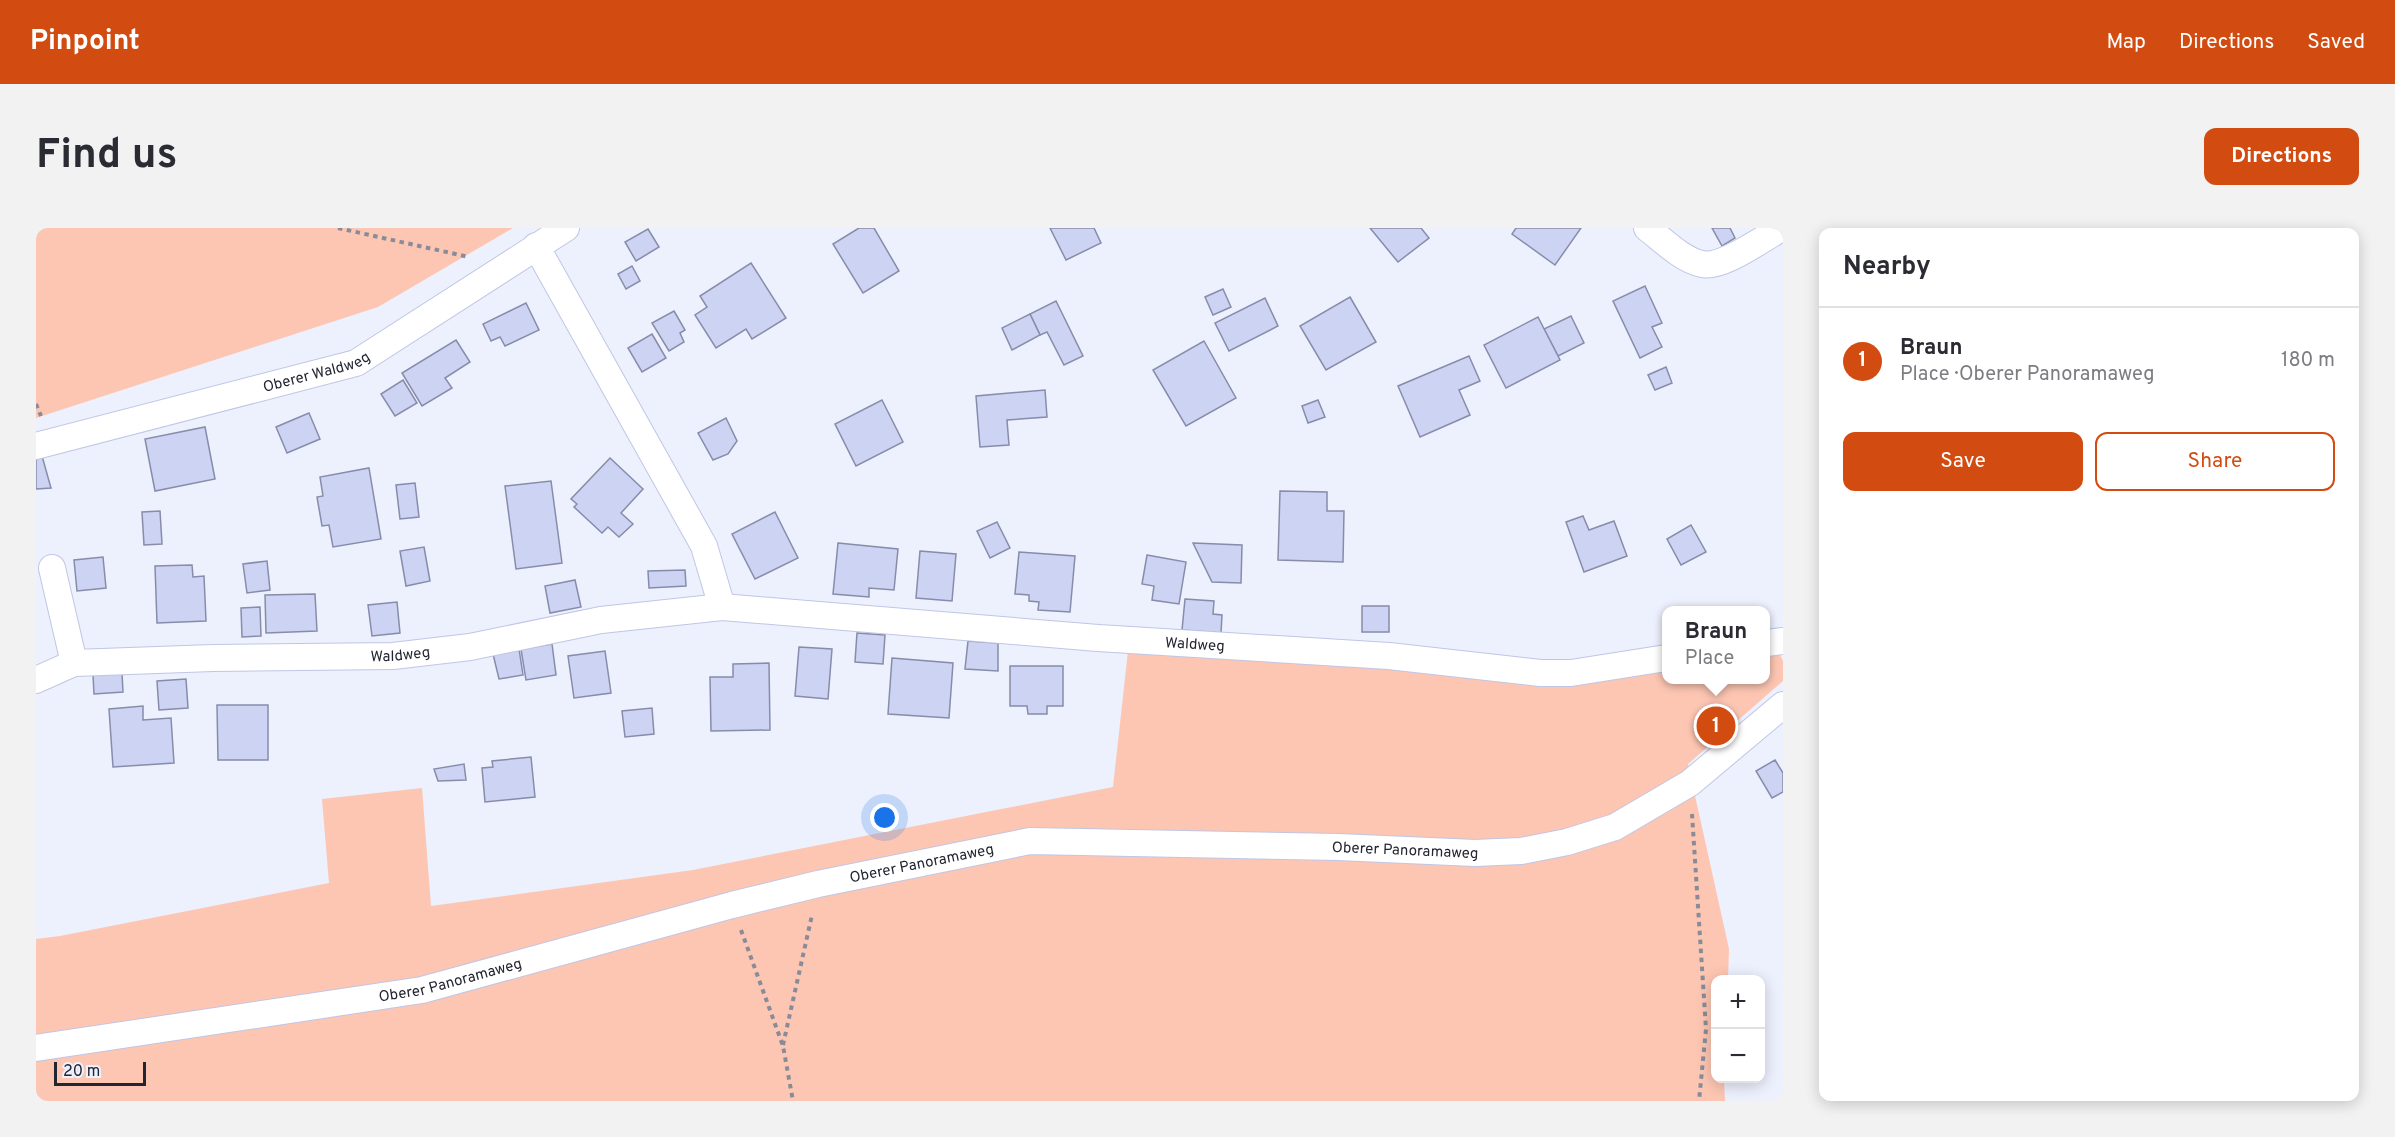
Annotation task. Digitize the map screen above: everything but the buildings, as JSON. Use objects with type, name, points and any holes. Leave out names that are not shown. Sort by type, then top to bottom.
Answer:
[{"type":"street","name":"Oberer Waldweg","points":[[36,446],[356,363],[566,228]]},
{"type":"street","points":[[1647,228],[1691,260],[1717,264],[1782,228]]},
{"type":"street","points":[[536,246],[704,546],[722,607]]},
{"type":"street","points":[[52,568],[74,663]]},
{"type":"street","name":"Waldweg","points":[[36,680],[74,663],[213,658],[393,656],[470,647],[601,620],[722,607],[1098,638],[1389,656],[1540,673],[1571,673],[1662,659]]},
{"type":"street","name":"Oberer Panoramaweg","points":[[36,1048],[422,990],[732,905],[818,884],[1030,841],[1475,853],[1521,851],[1567,842],[1614,827],[1690,783],[1783,705]]},
{"type":"path","points":[[338,228],[509,266]]},
{"type":"path","points":[[1690,783],[1706,1029],[1699,1101]]},
{"type":"path","points":[[783,1046],[818,884]]},
{"type":"path","points":[[732,905],[783,1046],[793,1101]]},
{"type":"shaded area","points":[[36,228],[513,228],[378,307],[36,418]]},
{"type":"shaded area","points":[[1128,651],[1662,670],[1662,684],[1770,684],[1770,653],[1778,651],[1783,661],[1783,681],[1688,764],[1729,949],[1728,975],[1711,975],[1711,1083],[1724,1083],[1725,1101],[36,1101],[36,939],[329,883],[322,799],[422,788],[431,906],[693,870],[1113,787]]},
{"type":"place","name":"Braun","points":[[1716,726]]}]
